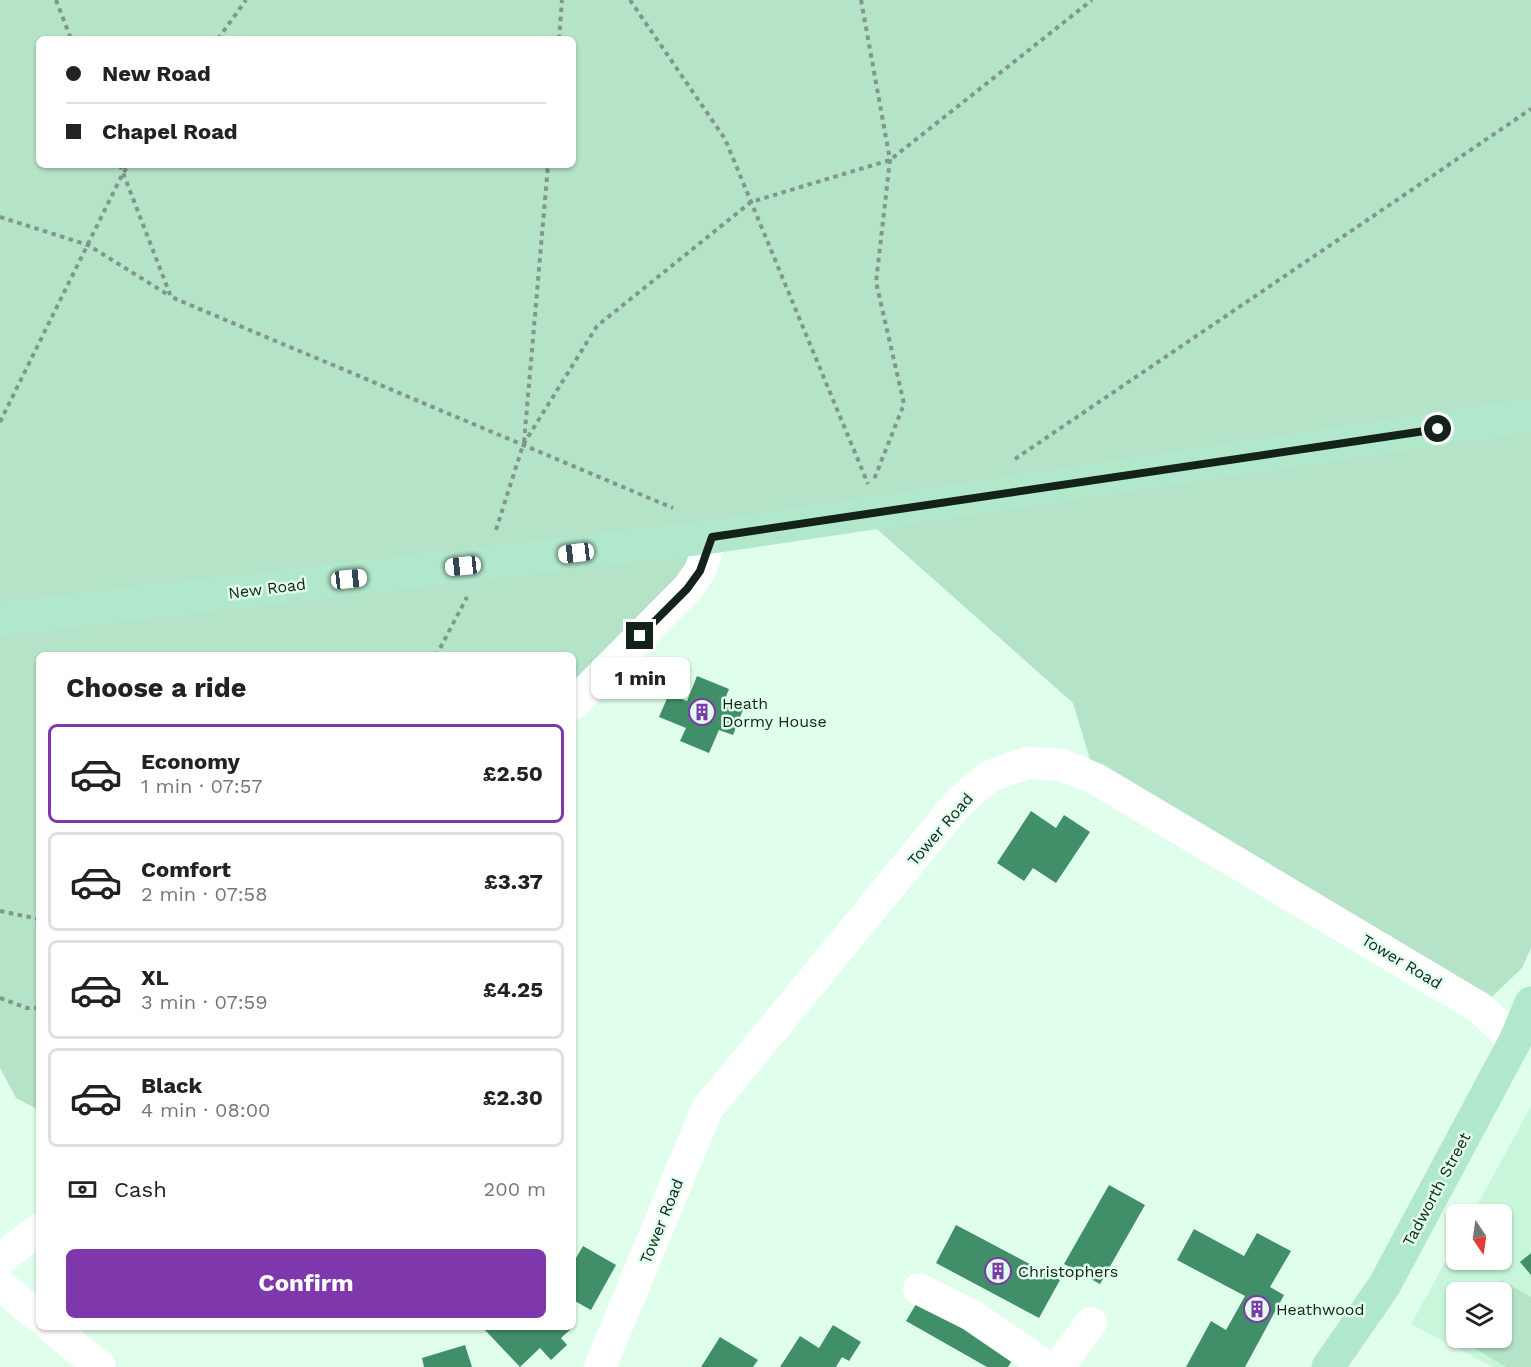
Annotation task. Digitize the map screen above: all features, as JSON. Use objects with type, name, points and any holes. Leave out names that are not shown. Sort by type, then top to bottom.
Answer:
[{"type":"main road","name":"New Road","points":[[0,619],[712,537],[1531,415]]},
{"type":"main road","name":"Tadworth Street","points":[[1328,1367],[1384,1286],[1515,1041],[1531,1003]]},
{"type":"street","points":[[576,701],[687,589],[700,571],[712,537]]},
{"type":"street","name":"Tower Road","points":[[600,1367],[707,1109],[959,802],[990,776],[1027,762],[1062,765],[1096,779],[1480,1008],[1515,1041]]},
{"type":"street","points":[[0,1260],[36,1231]]},
{"type":"street","points":[[0,1285],[36,1315]]},
{"type":"street","points":[[919,1289],[971,1315],[1047,1367]]},
{"type":"street","points":[[1059,1367],[1091,1323]]},
{"type":"street","points":[[54,1330],[100,1367]]},
{"type":"path","points":[[56,0],[70,36]]},
{"type":"path","points":[[220,36],[246,0]]},
{"type":"path","points":[[559,36],[562,0]]},
{"type":"path","points":[[630,0],[725,139],[870,490],[904,404],[876,282],[890,160],[861,0]]},
{"type":"path","points":[[438,652],[485,563],[524,446],[597,326],[751,202],[890,160],[1092,0]]},
{"type":"path","points":[[1011,462],[1531,109]]},
{"type":"path","points":[[121,168],[171,297]]},
{"type":"path","points":[[0,422],[127,168]]},
{"type":"path","points":[[524,446],[548,168]]},
{"type":"path","points":[[0,217],[88,245],[171,297],[678,511]]},
{"type":"path","points":[[0,911],[36,918]]},
{"type":"path","points":[[0,998],[27,1008],[36,1008]]},
{"type":"shaded area","points":[[0,0],[1531,0],[1531,948],[1522,968],[1480,1008],[1096,779],[1073,703],[860,514],[712,537],[576,700],[576,652],[36,652],[36,1108],[16,1098],[0,1068]]},
{"type":"shaded area","points":[[1531,1106],[1531,1367],[1493,1367],[1457,1348],[1512,1348],[1512,1282],[1446,1282],[1446,1342],[1411,1324],[1446,1261],[1446,1270],[1512,1270],[1512,1204],[1478,1204]]},
{"type":"shaded area","points":[[1512,1286],[1531,1297],[1531,1367],[1506,1367],[1474,1348],[1512,1348]]},
{"type":"building","name":"Heath Dormy House","points":[[697,676],[729,689],[725,699],[744,707],[733,735],[719,730],[709,753],[680,741],[686,728],[659,717],[669,694],[687,701]]},
{"type":"building","points":[[1031,811],[1056,828],[1064,815],[1090,832],[1056,883],[1033,868],[1024,881],[997,863]]},
{"type":"building","name":"Christophers","points":[[1109,1185],[1145,1205],[1100,1284],[1064,1264]]},
{"type":"building","name":"Christophers","points":[[956,1225],[1060,1280],[1039,1318],[936,1263]]},
{"type":"building","name":"Heathwood","points":[[1194,1229],[1244,1256],[1257,1233],[1291,1251],[1270,1287],[1284,1295],[1245,1367],[1186,1367],[1211,1321],[1226,1330],[1245,1296],[1177,1260]]},
{"type":"building","points":[[583,1246],[616,1265],[591,1310],[576,1302],[576,1258]]},
{"type":"building","points":[[1531,1253],[1531,1275],[1520,1262]]},
{"type":"building","points":[[919,1299],[1016,1354],[1008,1367],[987,1367],[906,1321]]},
{"type":"building","points":[[833,1325],[861,1342],[849,1361],[842,1357],[836,1367],[780,1367],[800,1336],[819,1348]]},
{"type":"building","points":[[485,1330],[570,1330],[561,1338],[567,1345],[551,1360],[540,1348],[520,1367]]},
{"type":"building","points":[[720,1337],[758,1360],[753,1367],[701,1367]]},
{"type":"building","points":[[465,1345],[472,1367],[424,1367],[422,1358]]},
{"type":"place","name":"Heath Dormy House","points":[[702,712]]},
{"type":"place","name":"Christophers","points":[[998,1271]]},
{"type":"place","name":"Heathwood","points":[[1257,1309]]},
{"type":"route","points":[[640,636],[687,589],[700,571],[712,537],[1438,429]]}]
